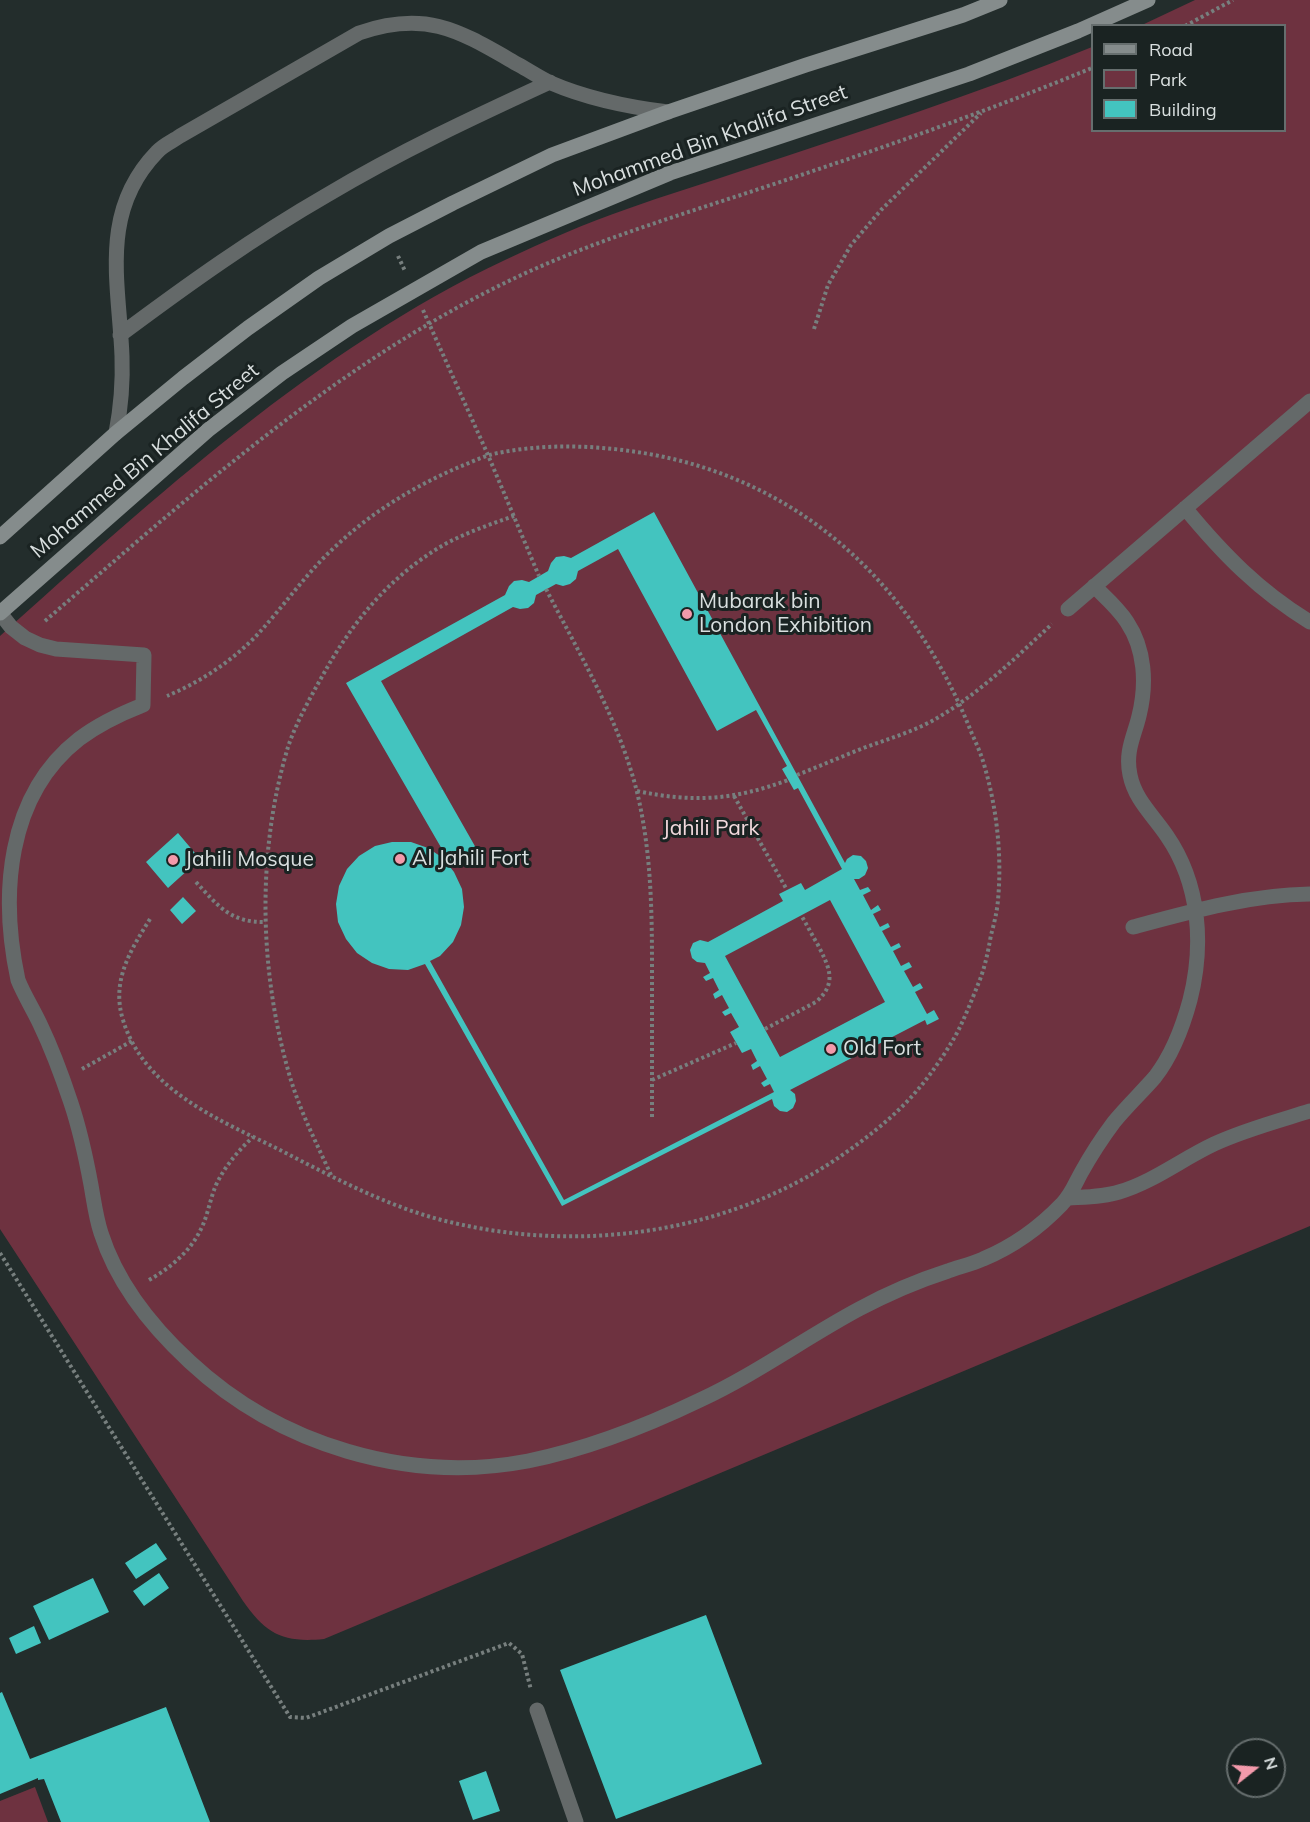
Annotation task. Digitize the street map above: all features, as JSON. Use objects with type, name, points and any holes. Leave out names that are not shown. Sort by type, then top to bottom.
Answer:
[{"type":"main road","name":"Mohammed Bin Khalifa Street","points":[[0,537],[116,433],[183,378],[319,278],[389,236],[453,202],[552,155],[668,112],[963,15],[1000,0]]},
{"type":"main road","name":"Mohammed Bin Khalifa Street","points":[[1095,24],[1148,0]]},
{"type":"main road","name":"Mohammed Bin Khalifa Street","points":[[0,613],[208,429],[351,326],[481,252],[669,173],[969,74],[1091,26]]},
{"type":"street","points":[[116,433],[121,407],[122,380],[116,255],[120,220],[128,195],[142,171],[159,150],[180,136],[359,33],[401,22],[445,27],[465,34],[550,82],[606,102],[668,112]]},
{"type":"street","points":[[120,336],[196,279],[256,238],[326,195],[474,116],[550,82]]},
{"type":"street","points":[[1068,609],[1310,401]]},
{"type":"street","points":[[1185,508],[1218,548],[1255,583],[1310,622]]},
{"type":"street","points":[[0,613],[11,627],[25,638],[40,645],[56,649],[144,655],[143,705],[96,727],[76,741],[40,778],[26,800],[13,828],[4,858],[0,889],[8,952],[18,981],[43,1030],[64,1081],[80,1134],[101,1233],[127,1288],[164,1335],[190,1362],[240,1401],[280,1425],[340,1449],[385,1461],[422,1466],[459,1467],[496,1466],[532,1460],[576,1448],[618,1434],[702,1400],[860,1308],[902,1288],[981,1260],[1012,1244],[1042,1223],[1069,1198],[1098,1144],[1158,1073],[1178,1036],[1191,995],[1197,952],[1197,909],[1190,884],[1167,836],[1138,799],[1130,780],[1128,759],[1131,738],[1143,694],[1143,669],[1138,645],[1127,622],[1094,586]]},
{"type":"street","points":[[1133,927],[1197,909],[1258,897],[1310,894]]},
{"type":"street","points":[[1069,1198],[1094,1197],[1119,1192],[1143,1183],[1190,1155],[1216,1143],[1310,1112]]},
{"type":"street","points":[[537,1710],[576,1822]]},
{"type":"path","points":[[1189,24],[1233,0]]},
{"type":"path","points":[[25,638],[257,441],[354,370],[472,300],[516,278],[606,240],[884,147],[1091,68]]},
{"type":"path","points":[[814,329],[828,285],[851,245],[881,210],[983,111]]},
{"type":"path","points":[[389,236],[488,455],[539,576]]},
{"type":"path","points":[[143,705],[174,694],[203,679],[230,660],[254,638],[336,544],[383,508],[434,478],[488,455],[552,446],[616,448],[679,459],[739,480],[796,510],[848,549],[892,595],[930,647],[960,704],[985,767],[999,834],[998,902],[984,969],[958,1031],[921,1087],[872,1135],[819,1170],[762,1199],[712,1216],[640,1232],[576,1237],[512,1234],[450,1222],[389,1203],[192,1105],[158,1077],[144,1060],[124,1025],[119,989],[122,971],[128,954],[150,919]]},
{"type":"path","points":[[331,1175],[301,1111],[288,1070],[271,986],[266,922],[269,842],[277,793],[289,745],[313,693],[335,654],[351,628],[370,605],[415,564],[446,544],[479,528],[514,516]]},
{"type":"path","points":[[546,589],[605,702],[623,746],[637,791],[646,837],[651,884],[652,1118]]},
{"type":"path","points":[[797,776],[866,747],[899,737],[960,704],[991,680],[1068,609]]},
{"type":"path","points":[[637,791],[659,796],[705,799],[761,790],[788,780]]},
{"type":"path","points":[[734,796],[787,890]]},
{"type":"path","points":[[196,882],[219,907],[230,914],[241,920],[266,922]]},
{"type":"path","points":[[765,1029],[816,1002],[823,996],[830,980],[830,970],[801,915]]},
{"type":"path","points":[[64,1081],[132,1041]]},
{"type":"path","points":[[652,1080],[736,1043]]},
{"type":"path","points":[[127,1288],[150,1280],[171,1266],[188,1249],[201,1228],[216,1186],[226,1167],[253,1137]]},
{"type":"path","points":[[0,1253],[290,1717],[306,1718],[509,1643],[522,1654],[537,1710]]},
{"type":"green space","name":"Jahili Park","points":[[1195,0],[1310,0],[1310,1226],[324,1639],[297,1639],[277,1634],[268,1629],[243,1601],[0,1229],[0,636],[178,480],[303,382],[368,337],[435,296],[505,260],[596,220],[918,112],[1091,47],[1091,132],[1286,132],[1286,24],[1144,24]]},
{"type":"green space","points":[[35,1787],[48,1822],[0,1822],[0,1801]]},
{"type":"building","name":"Al Jahili Fort","points":[[654,512],[845,863],[853,855],[861,856],[866,861],[868,868],[865,875],[854,879],[860,890],[868,887],[871,891],[863,895],[871,910],[878,905],[881,910],[873,914],[880,927],[888,923],[890,927],[882,931],[891,947],[899,943],[901,947],[893,951],[901,966],[909,962],[912,967],[904,971],[913,987],[920,983],[923,988],[915,992],[927,1014],[934,1010],[939,1019],[927,1025],[925,1020],[790,1090],[795,1094],[796,1101],[793,1108],[787,1112],[780,1111],[774,1106],[772,1099],[562,1206],[425,964],[408,970],[389,969],[372,963],[357,953],[346,939],[338,922],[336,904],[339,886],[347,869],[359,856],[375,846],[392,842],[411,842],[428,848],[443,858],[454,872],[462,889],[464,907],[461,925],[453,942],[440,956],[430,961],[564,1200],[774,1092],[770,1084],[764,1087],[761,1083],[767,1079],[760,1066],[753,1070],[751,1065],[757,1061],[751,1049],[742,1053],[730,1032],[739,1027],[731,1013],[725,1016],[722,1012],[729,1008],[722,995],[715,999],[713,994],[719,990],[713,978],[706,981],[703,977],[710,973],[705,963],[697,962],[692,958],[690,950],[693,943],[700,940],[708,942],[783,901],[779,894],[801,883],[805,890],[842,869],[798,788],[794,790],[782,769],[787,766],[756,710],[717,731],[618,549],[578,571],[576,579],[570,584],[563,586],[556,584],[536,595],[534,603],[528,608],[513,607],[381,681],[476,848],[450,863],[346,683],[505,595],[514,581],[529,582],[548,571],[556,557],[571,558]],"holes":[[[830,900],[885,1002],[780,1057],[725,956]]]},
{"type":"building","name":"Jahili Mosque","points":[[178,833],[200,859],[168,888],[146,862]]},
{"type":"building","points":[[183,897],[196,911],[182,924],[170,910]]},
{"type":"building","points":[[156,1543],[167,1559],[136,1579],[125,1563]]},
{"type":"building","points":[[159,1573],[169,1588],[144,1606],[133,1591]]},
{"type":"building","points":[[93,1578],[109,1612],[49,1640],[33,1606]]},
{"type":"building","points":[[706,1615],[762,1764],[616,1819],[560,1670]]},
{"type":"building","points":[[34,1626],[41,1643],[16,1654],[9,1638]]},
{"type":"building","points":[[2,1692],[30,1759],[166,1707],[210,1822],[61,1822],[44,1779],[38,1780],[38,1778],[0,1794],[0,1693]]},
{"type":"building","points":[[486,1771],[500,1811],[473,1820],[459,1781]]},
{"type":"place","name":"Mubarak bin London Exhibition","points":[[687,614]]},
{"type":"place","name":"Al Jahili Fort","points":[[400,859]]},
{"type":"place","name":"Jahili Mosque","points":[[173,860]]},
{"type":"place","name":"Old Fort","points":[[831,1049]]}]
